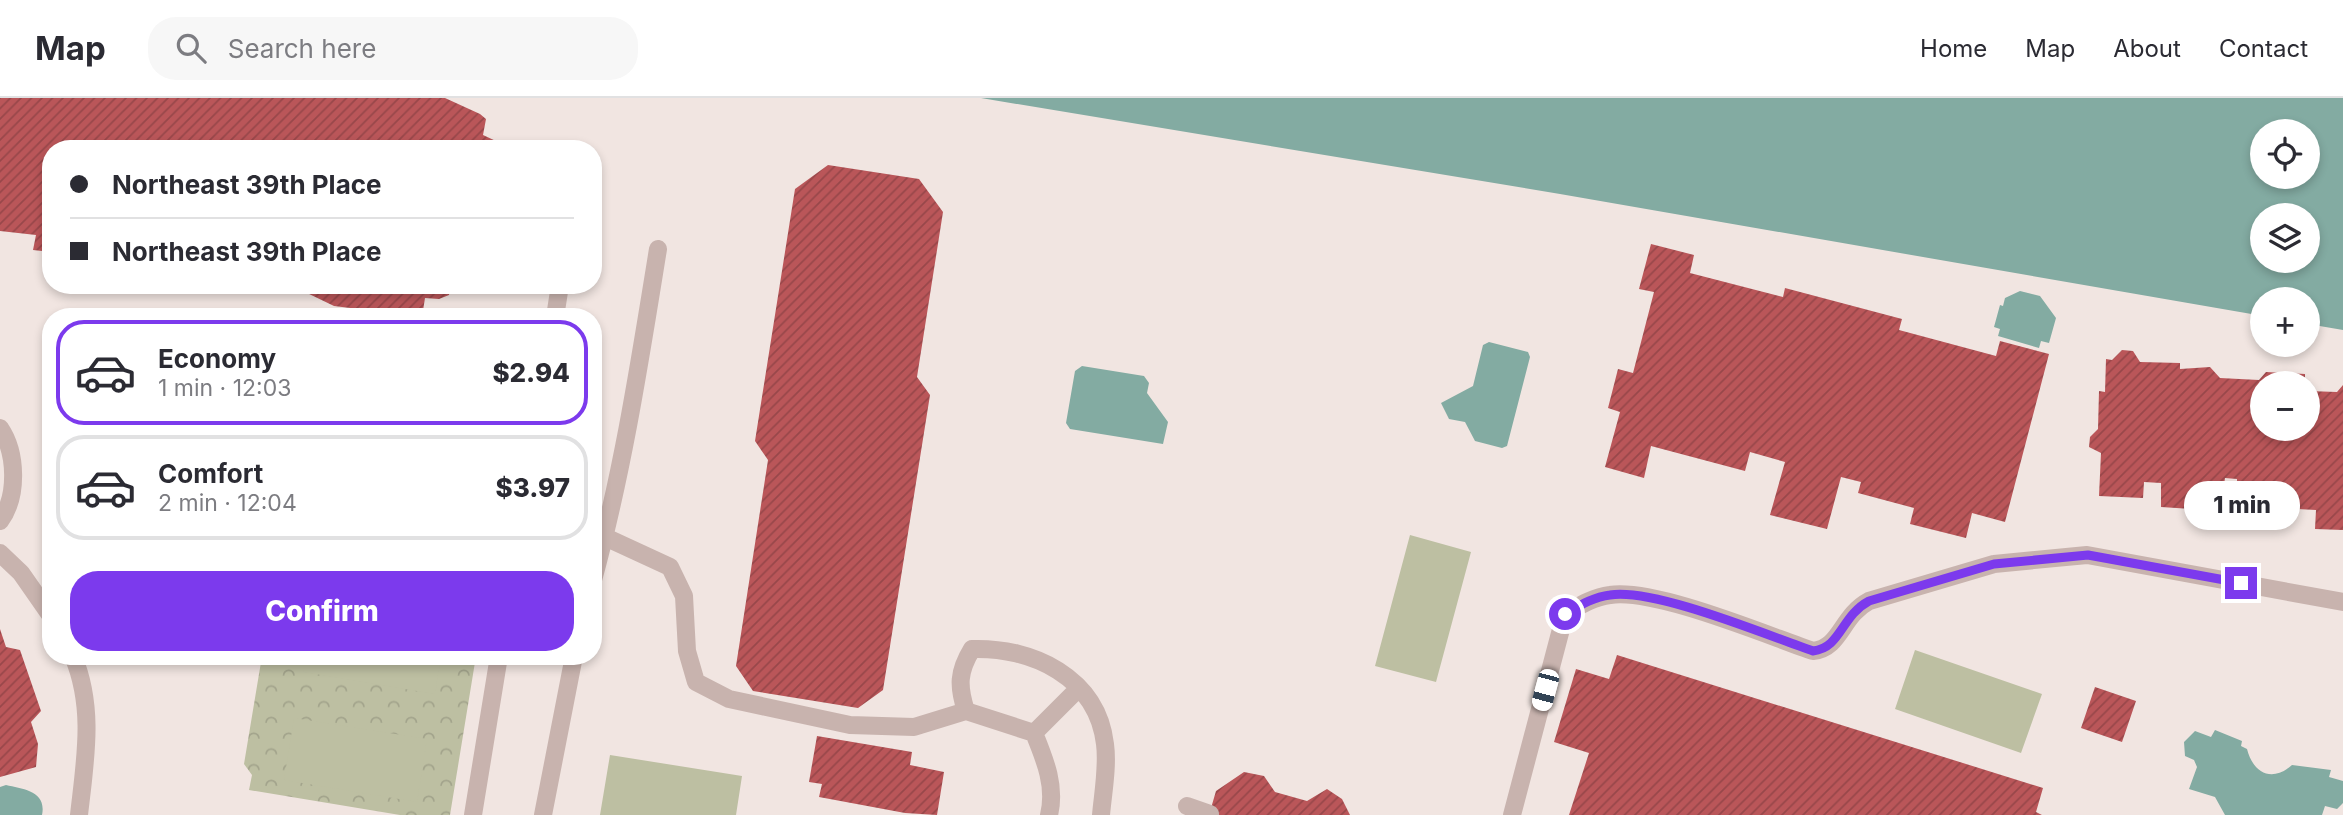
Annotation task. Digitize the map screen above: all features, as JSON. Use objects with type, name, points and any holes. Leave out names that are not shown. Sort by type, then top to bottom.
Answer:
[{"type":"street","points":[[602,548],[633,403],[658,249]]},
{"type":"street","points":[[0,428],[12,456],[13,486],[0,521]]},
{"type":"street","points":[[605,537],[670,567],[684,596],[687,651],[696,682],[729,699],[850,725],[914,727],[966,711],[1034,733],[1048,766],[1052,803],[1049,815]]},
{"type":"street","points":[[0,553],[21,573],[42,604]]},
{"type":"street","points":[[1512,815],[1565,614],[1588,601],[1611,594],[1682,606],[1813,651],[1823,650],[1831,644],[1855,609],[1869,601],[1994,564],[2088,555],[2343,602]]},
{"type":"street","points":[[966,711],[959,688],[960,668],[972,649],[991,649],[1039,658],[1070,678],[1092,707],[1105,743],[1101,815]]},
{"type":"street","points":[[76,665],[85,688],[88,725],[79,815]]},
{"type":"street","points":[[473,815],[498,665]]},
{"type":"street","points":[[543,815],[572,665]]},
{"type":"street","points":[[1034,733],[1079,688]]},
{"type":"street","points":[[1187,806],[1210,814]]},
{"type":"green space","points":[[1410,535],[1471,552],[1436,682],[1375,666]]},
{"type":"green space","points":[[1915,650],[2042,694],[2021,753],[1895,709]]},
{"type":"green space","points":[[260,665],[475,665],[450,815],[400,815],[249,790],[252,775],[244,764]]},
{"type":"green space","points":[[304,665],[440,665],[435,694],[303,672]]},
{"type":"green space","points":[[294,718],[427,739],[417,802],[284,780]]},
{"type":"green space","points":[[610,755],[742,776],[736,815],[600,815]]},
{"type":"water","points":[[981,98],[2343,98],[2343,330],[2320,326],[2320,287],[2250,287],[2250,314],[1560,194]]},
{"type":"water","points":[[2020,291],[2040,296],[2056,318],[2049,343],[2041,341],[2039,348],[1998,336],[2000,329],[1994,327],[2000,305],[2003,306],[2005,298]]},
{"type":"water","points":[[1489,342],[1528,352],[1530,357],[1507,446],[1502,448],[1475,441],[1465,422],[1449,419],[1441,403],[1473,386],[1483,345]]},
{"type":"water","points":[[1082,366],[1144,376],[1149,383],[1147,393],[1168,422],[1163,444],[1070,429],[1066,423],[1075,371]]},
{"type":"water","points":[[2215,730],[2242,741],[2241,746],[2247,749],[2254,764],[2264,773],[2277,773],[2292,765],[2331,770],[2329,777],[2343,781],[2343,803],[2337,809],[2325,806],[2322,815],[2225,815],[2215,797],[2189,789],[2197,767],[2194,760],[2185,756],[2184,742],[2195,731],[2211,737]]},
{"type":"water","points":[[6,785],[37,796],[43,807],[42,815],[0,815],[0,787]]},
{"type":"building","points":[[0,98],[445,98],[486,119],[483,135],[494,140],[42,140],[42,251],[33,250],[36,235],[0,231]]},
{"type":"building","points":[[828,165],[919,179],[943,212],[917,377],[930,395],[883,690],[858,708],[753,691],[736,666],[768,460],[755,441],[795,189]]},
{"type":"building","points":[[1651,244],[1694,255],[1690,273],[1783,297],[1785,288],[1902,319],[1899,330],[1996,356],[2000,341],[2049,354],[2005,522],[1972,513],[1966,538],[1910,524],[1914,508],[1858,493],[1861,482],[1841,477],[1827,529],[1770,515],[1785,462],[1750,452],[1745,471],[1651,446],[1644,478],[1605,467],[1620,412],[1608,408],[1618,369],[1633,373],[1654,292],[1639,289]]},
{"type":"building","points":[[309,294],[449,294],[439,299],[425,298],[423,308],[334,306]]},
{"type":"building","points":[[2122,350],[2133,351],[2140,362],[2180,363],[2180,369],[2210,367],[2220,378],[2250,380],[2250,441],[2320,441],[2320,391],[2337,392],[2343,385],[2343,530],[2315,529],[2316,510],[2297,509],[2297,515],[2251,513],[2252,501],[2237,487],[2237,479],[2225,478],[2224,485],[2207,500],[2207,510],[2161,507],[2161,483],[2144,482],[2143,498],[2099,496],[2101,453],[2089,447],[2090,437],[2098,429],[2099,391],[2105,392],[2106,359],[2112,360]]},
{"type":"building","points":[[0,629],[6,647],[20,650],[41,711],[31,722],[38,744],[36,767],[0,777]]},
{"type":"building","points":[[1617,655],[2043,788],[2036,812],[2042,815],[1569,815],[1589,753],[1554,742],[1576,669],[1609,679]]},
{"type":"building","points":[[2095,687],[2136,701],[2122,742],[2081,728]]},
{"type":"building","points":[[817,736],[912,752],[910,765],[944,772],[937,815],[905,813],[819,797],[822,784],[809,782]]},
{"type":"building","points":[[1244,772],[1264,776],[1275,792],[1307,801],[1327,789],[1342,799],[1350,815],[1209,815],[1216,791]]},
{"type":"route","points":[[1565,614],[1588,601],[1611,594],[1640,598],[1682,606],[1813,651],[1823,650],[1831,644],[1855,609],[1869,601],[1994,564],[2088,555],[2241,583]]}]
